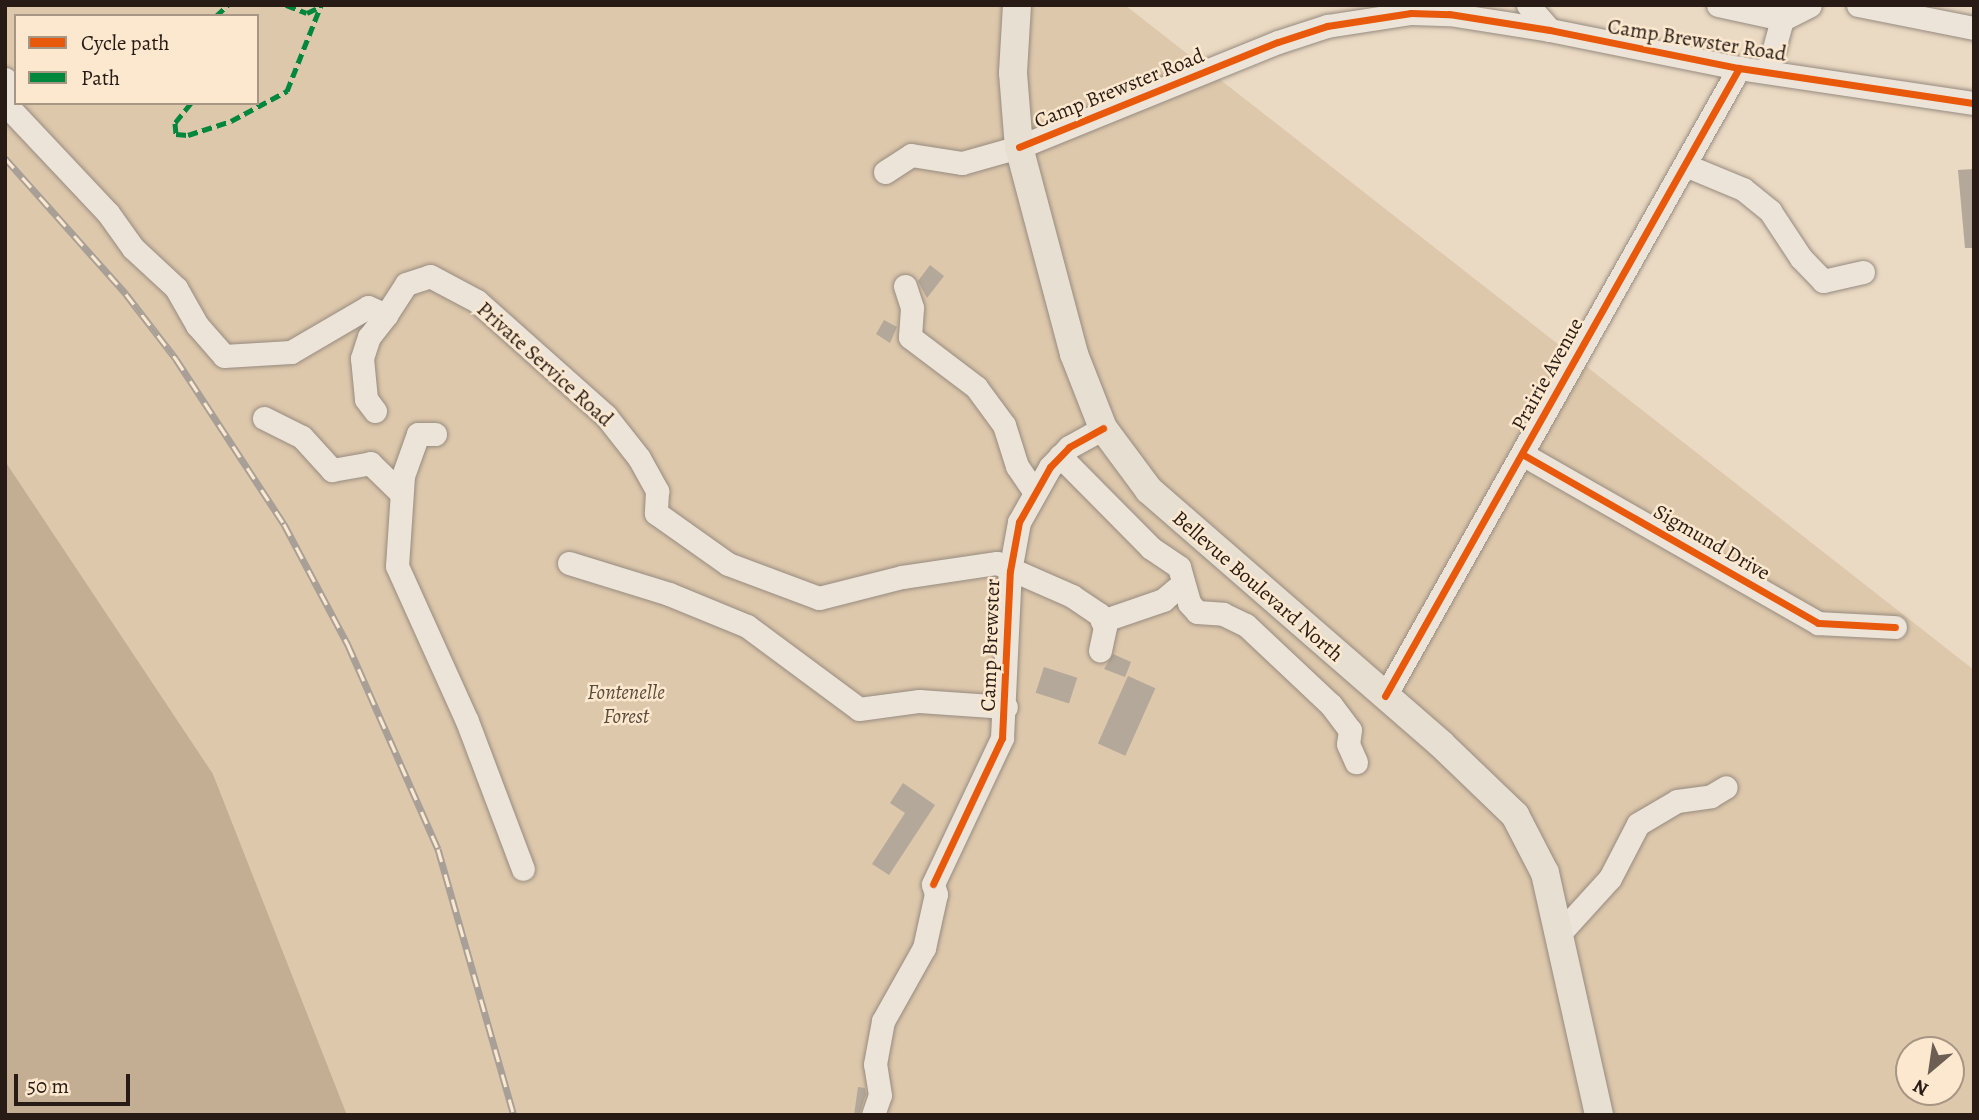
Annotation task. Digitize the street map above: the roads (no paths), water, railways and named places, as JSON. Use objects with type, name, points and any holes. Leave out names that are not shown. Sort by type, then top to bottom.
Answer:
[{"type":"main road","name":"Bellevue Boulevard North","points":[[1017,5],[1013,74],[1019,147],[1074,354],[1102,428],[1149,490],[1385,696],[1515,815],[1545,873],[1599,1115]]},
{"type":"street","points":[[1528,5],[1550,30]]},
{"type":"street","points":[[1718,5],[1785,12],[1810,5]]},
{"type":"street","points":[[1858,5],[1974,28]]},
{"type":"street","points":[[1768,70],[1785,12]]},
{"type":"street","name":"Camp Brewster Road","points":[[886,172],[911,155],[962,163],[1019,147],[1326,26],[1411,13],[1449,14],[1550,30],[1739,68],[1768,70],[1974,103]]},
{"type":"street","name":"Prairie Avenue","points":[[1385,696],[1739,68]]},
{"type":"street","points":[[5,79],[10,109],[108,213],[133,248],[176,288],[198,325],[224,356],[291,352],[368,307],[386,314],[362,358],[366,399],[375,411]]},
{"type":"street","points":[[1685,165],[1743,189],[1770,211],[1801,258],[1823,281],[1863,272]]},
{"type":"street","name":"Private Service Road","points":[[386,314],[406,284],[430,276],[477,301],[606,416],[639,458],[657,491],[656,513],[740,568],[819,598],[902,577],[997,564],[1010,571]]},
{"type":"street","points":[[905,285],[912,307],[910,337],[976,387],[1004,425],[1017,466],[1034,490]]},
{"type":"street","points":[[264,418],[302,437],[332,470],[370,463],[401,493]]},
{"type":"street","name":"Camp Brewster","points":[[873,1115],[880,1095],[875,1064],[883,1021],[924,948],[936,894],[933,884],[1002,738],[1006,707],[1010,571],[1019,522],[1034,490],[1060,456],[1102,428]]},
{"type":"street","points":[[435,434],[418,434],[401,493],[397,566],[467,721],[523,869]]},
{"type":"street","name":"Sigmund Drive","points":[[1522,454],[1818,623],[1895,627]]},
{"type":"street","points":[[1060,456],[1151,548],[1179,567],[1189,603],[1198,612],[1223,614],[1246,625],[1331,705],[1350,730],[1348,744],[1356,762]]},
{"type":"street","points":[[569,563],[669,594],[747,626],[859,709],[919,701],[1006,707]]},
{"type":"street","points":[[1010,571],[1072,596],[1102,621]]},
{"type":"street","points":[[1102,621],[1163,600],[1183,583]]},
{"type":"street","points":[[1100,650],[1102,621]]},
{"type":"street","points":[[1560,933],[1610,878],[1638,824],[1677,801],[1712,796],[1726,787]]},
{"type":"railway","points":[[5,158],[126,294],[176,359],[284,524],[348,645],[438,849],[514,1115]]},
{"type":"park label","name":"Fontenelle Forest","points":[[626,704]]}]
